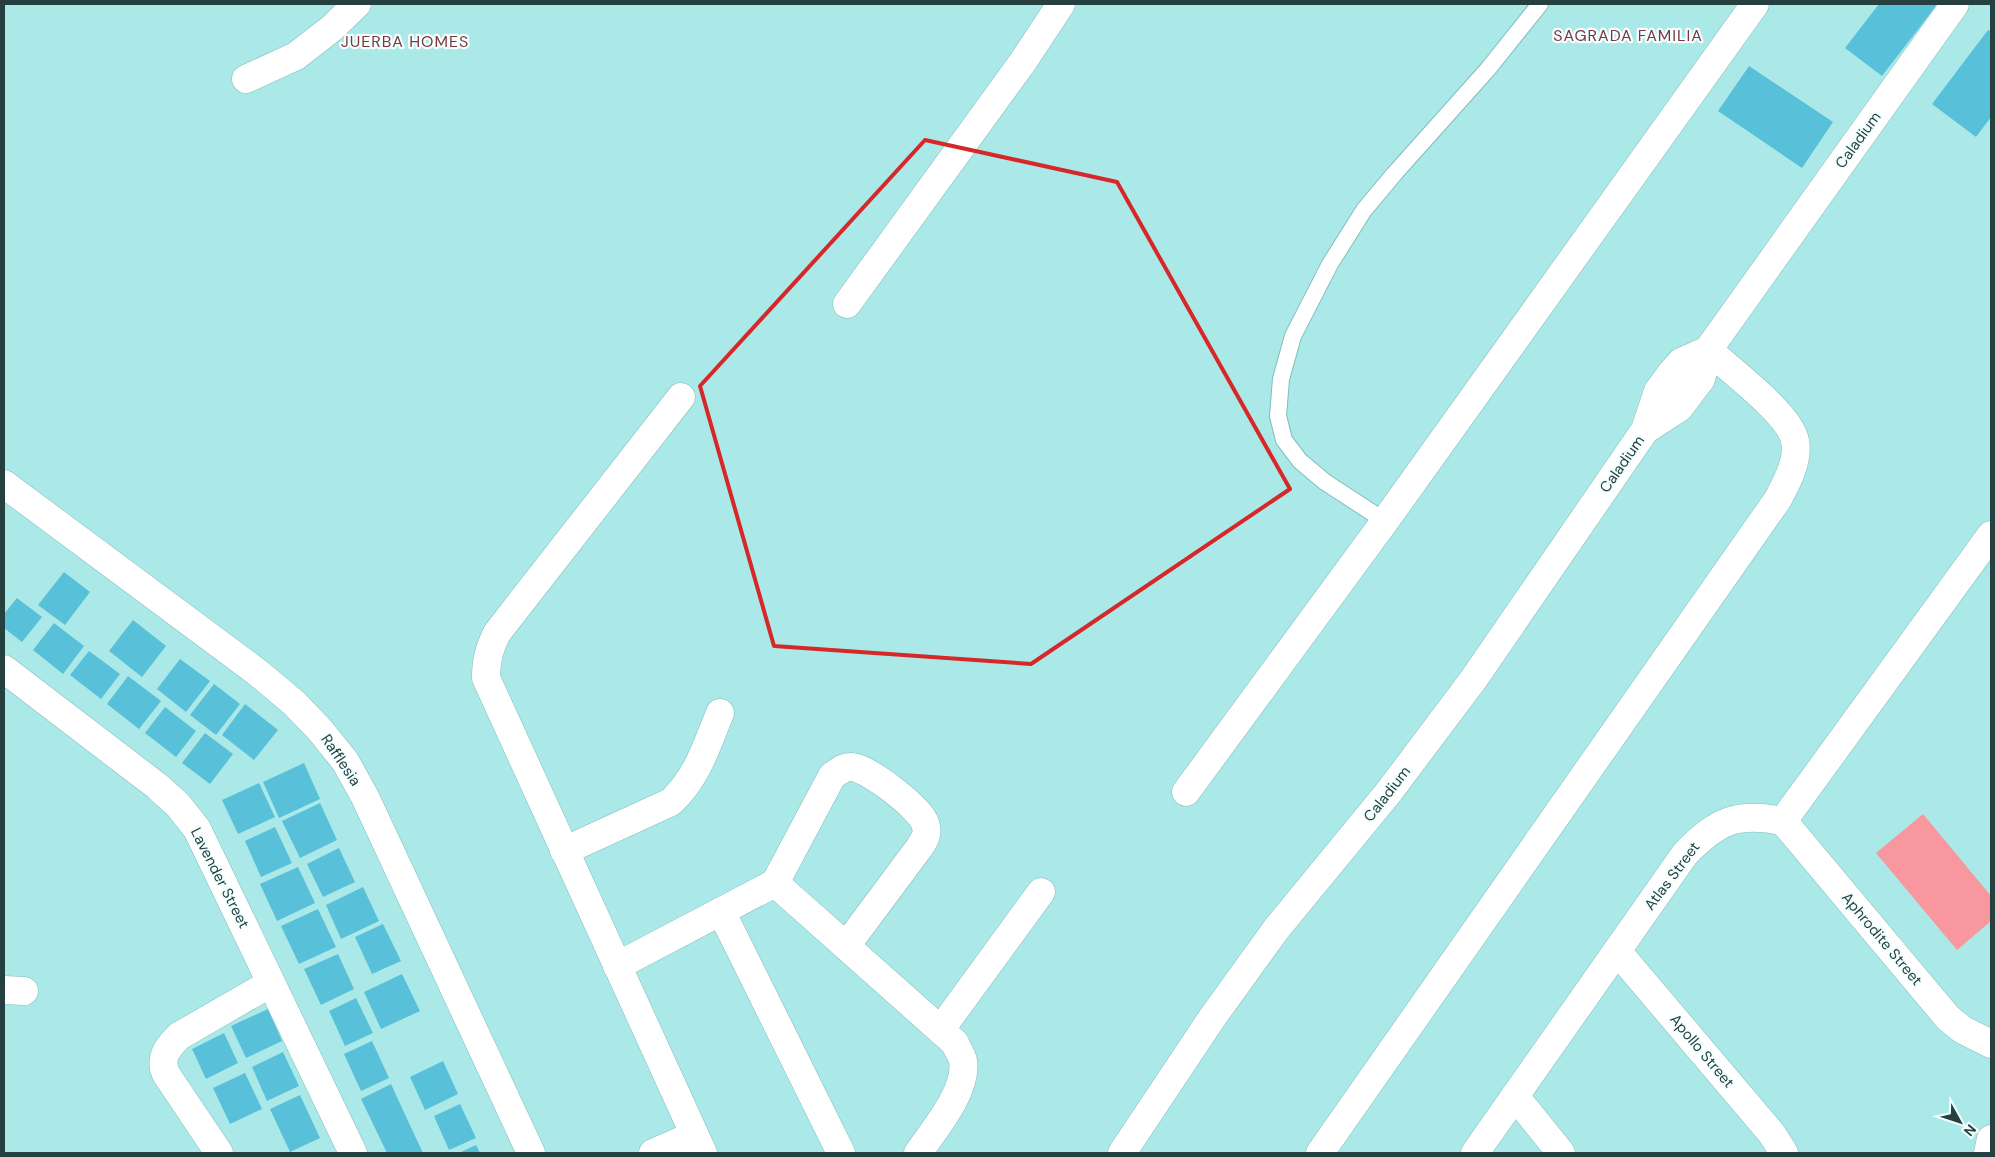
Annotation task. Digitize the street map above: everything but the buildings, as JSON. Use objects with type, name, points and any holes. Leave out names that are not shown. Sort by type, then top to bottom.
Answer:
[{"type":"street","points":[[246,79],[296,56],[332,28],[357,4]]},
{"type":"street","points":[[848,304],[1022,63],[1061,4]]},
{"type":"street","points":[[1186,792],[1385,521],[1755,4]]},
{"type":"street","name":"Caladium","points":[[1122,1153],[1212,1018],[1277,928],[1388,793],[1473,680],[1646,430],[1658,391],[1681,362],[1708,350],[1955,4]]},
{"type":"street","points":[[1320,1153],[1778,499],[1789,479],[1796,441],[1790,428],[1780,415],[1708,350]]},
{"type":"street","points":[[653,1153],[698,1144],[492,694],[486,678],[486,663],[490,647],[509,616],[681,397]]},
{"type":"street","name":"Rafflesia","points":[[8,496],[256,672],[294,702],[345,761],[365,797],[531,1153]]},
{"type":"street","points":[[1783,821],[1991,535]]},
{"type":"street","name":"Lavender Street","points":[[4,668],[157,786],[178,805],[197,829],[350,1152]]},
{"type":"street","points":[[564,851],[670,802],[685,789],[696,773],[720,713]]},
{"type":"street","points":[[617,966],[775,883],[832,776],[842,769],[852,766],[866,771],[920,814],[927,830],[926,839],[846,946]]},
{"type":"street","name":"Atlas Street","points":[[1475,1153],[1685,854],[1718,825],[1737,819],[1757,816],[1783,821]]},
{"type":"street","name":"Aphrodite Street","points":[[1783,821],[1948,1018],[1964,1030],[1991,1044]]},
{"type":"street","points":[[775,883],[941,1028],[955,1043],[963,1061],[962,1076],[957,1093],[918,1153]]},
{"type":"street","points":[[941,1028],[1042,892]]},
{"type":"street","points":[[721,911],[840,1153]]},
{"type":"street","name":"Apollo Street","points":[[1617,951],[1772,1134],[1784,1153]]},
{"type":"street","points":[[219,1153],[166,1074],[162,1066],[164,1055],[169,1045],[179,1036],[271,983]]},
{"type":"street","points":[[1515,1096],[1561,1153]]},
{"type":"street","points":[[1988,1153],[1991,1139]]},
{"type":"lane","points":[[1385,521],[1326,482],[1300,461],[1284,440],[1278,416],[1281,379],[1293,336],[1330,264],[1364,210],[1488,69],[1540,4]]},
{"type":"highlighted area","points":[[925,140],[1117,182],[1290,489],[1031,664],[774,646],[700,386]]},
{"type":"shaded area","points":[[1923,814],[1991,896],[1991,921],[1957,950],[1876,853]]},
{"type":"district","name":"SAGRADA FAMILIA","points":[[1628,35]]},
{"type":"district","name":"JUERBA HOMES","points":[[405,41]]}]
